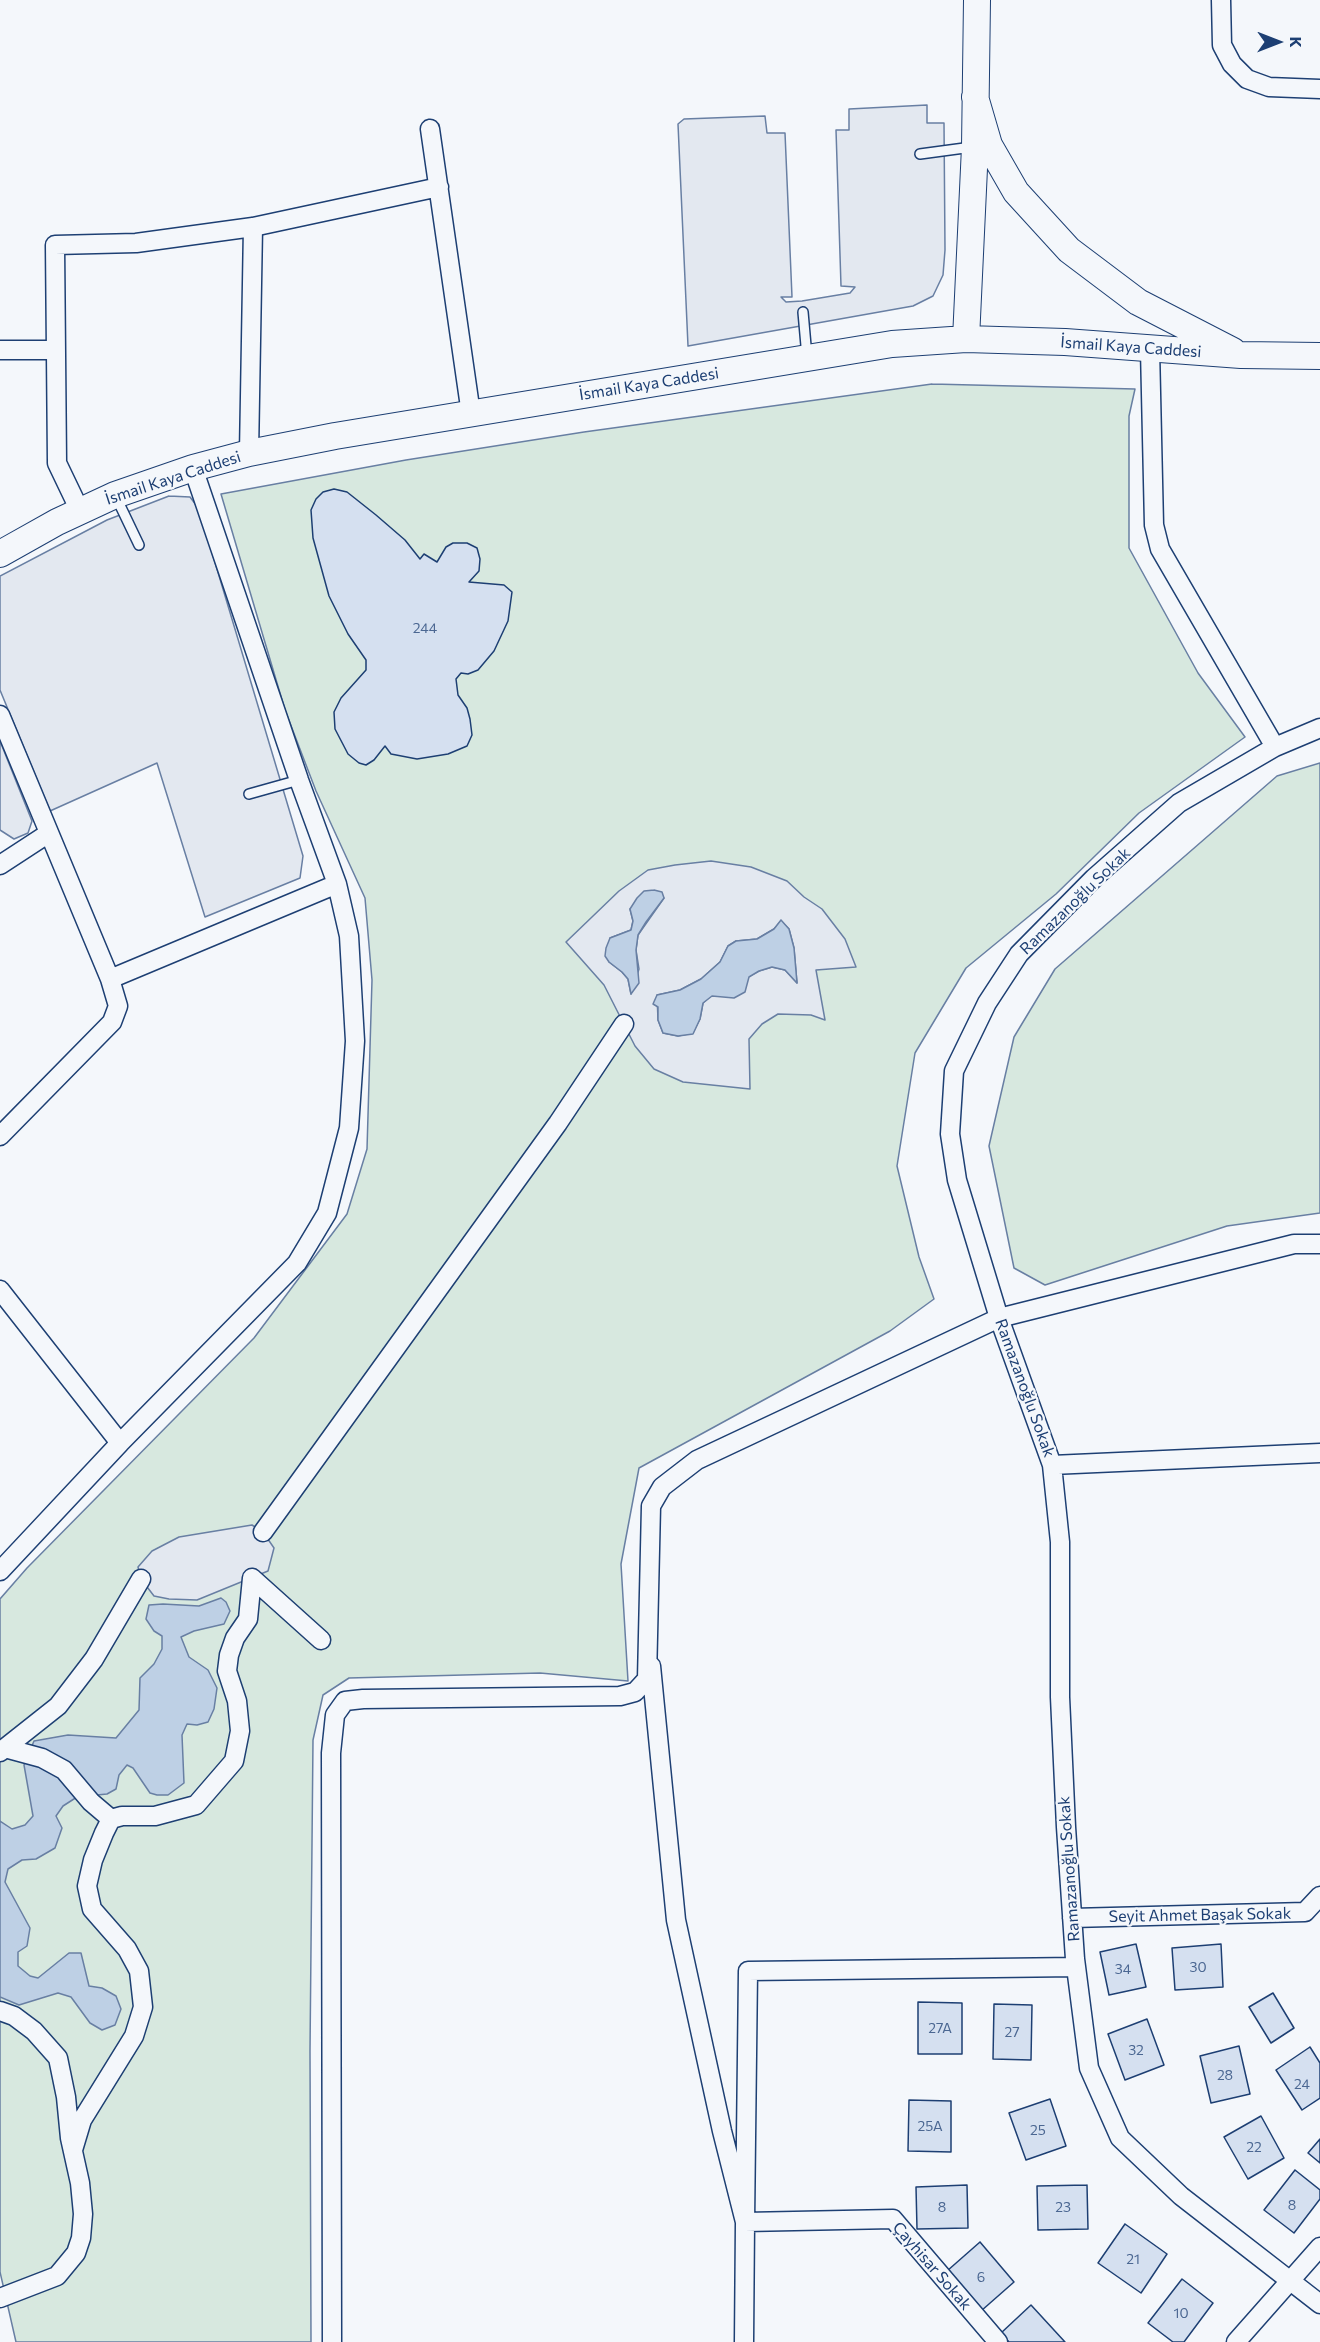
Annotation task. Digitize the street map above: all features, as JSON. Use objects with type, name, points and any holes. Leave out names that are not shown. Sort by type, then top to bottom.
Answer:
[{"type":"street","points":[[966,339],[975,147],[977,0]]},
{"type":"street","points":[[1221,0],[1222,45],[1232,64],[1247,79],[1269,87],[1320,89]]},
{"type":"street","points":[[975,97],[989,145],[1016,192],[1069,250],[1138,302],[1241,355]]},
{"type":"street","points":[[430,129],[471,414]]},
{"type":"street","points":[[80,511],[57,463],[55,245],[136,243],[253,227],[439,187]]},
{"type":"street","points":[[249,453],[253,227]]},
{"type":"street","name":"İsmail Kaya Caddesi","points":[[0,554],[115,495],[193,468],[249,453],[335,436],[892,344],[966,339],[1065,342],[1241,355],[1320,356]]},
{"type":"street","points":[[1150,349],[1154,525],[1160,549],[1275,747]]},
{"type":"street","points":[[0,350],[56,350]]},
{"type":"street","points":[[0,1571],[120,1443],[297,1263],[327,1213],[349,1128],[355,1041],[349,936],[337,884],[298,780],[193,468]]},
{"type":"street","points":[[0,715],[110,979],[118,1006],[112,1022],[0,1136]]},
{"type":"street","name":"Ramazanoğlu Sokak","points":[[1320,728],[1275,747],[1179,803],[1094,878],[1019,954],[987,1003],[954,1071],[950,1134],[957,1180],[999,1318],[1052,1465],[1060,1542],[1060,1697],[1072,1918],[1089,2068],[1120,2138],[1181,2196],[1320,2304]]},
{"type":"street","points":[[0,865],[49,833]]},
{"type":"street","points":[[110,979],[337,884]]},
{"type":"street","points":[[263,1532],[558,1123],[624,1024]]},
{"type":"street","points":[[332,2342],[331,1753],[335,1715],[345,1701],[620,1696],[635,1692],[647,1679],[651,1506],[662,1487],[697,1460],[999,1318],[1294,1244],[1320,1244]]},
{"type":"street","points":[[0,1290],[120,1443]]},
{"type":"street","points":[[1052,1465],[1320,1453]]},
{"type":"street","points":[[111,1819],[122,1816],[155,1816],[196,1805],[234,1761],[240,1731],[237,1701],[227,1671],[229,1654],[235,1638],[248,1619],[252,1578],[321,1640]]},
{"type":"street","points":[[2,1750],[58,1706],[94,1659],[141,1579]]},
{"type":"street","points":[[648,1643],[676,1920],[722,2131],[745,2222]]},
{"type":"street","points":[[2,1750],[42,1758],[64,1770],[91,1802],[111,1819]]},
{"type":"street","points":[[72,2151],[82,2120],[135,2036],[143,2007],[140,1971],[127,1949],[92,1909],[87,1886],[93,1860],[111,1819]]},
{"type":"street","name":"Seyit Ahmet Başak Sokak","points":[[1072,1918],[1305,1912],[1320,1896]]},
{"type":"street","points":[[744,2342],[748,1971],[1076,1967]]},
{"type":"street","points":[[0,2011],[14,2016],[34,2031],[58,2058],[66,2097],[72,2151],[80,2183],[83,2214],[81,2238],[76,2253],[57,2276],[0,2298]]},
{"type":"street","name":"Çayhisar Sokak","points":[[745,2222],[893,2219],[998,2342]]},
{"type":"street","points":[[1236,2342],[1320,2247]]},
{"type":"lane","points":[[920,154],[975,147]]},
{"type":"lane","points":[[803,312],[807,358]]},
{"type":"lane","points":[[115,495],[139,545]]},
{"type":"lane","points":[[249,794],[298,780]]},
{"type":"shaded area","points":[[927,105],[927,123],[944,123],[945,250],[943,275],[933,296],[913,306],[688,346],[678,124],[684,119],[765,116],[767,133],[785,133],[792,297],[781,297],[786,302],[802,301],[850,293],[855,287],[841,286],[836,130],[849,130],[849,109]]},
{"type":"shaded area","points":[[932,384],[1135,389],[1129,416],[1129,548],[1198,673],[1245,737],[1139,813],[1056,894],[966,968],[915,1053],[897,1166],[919,1257],[934,1299],[890,1331],[639,1468],[621,1564],[628,1681],[540,1673],[349,1678],[323,1695],[313,1740],[310,2051],[311,2342],[16,2342],[0,2272],[0,1599],[27,1568],[254,1338],[347,1214],[367,1149],[372,980],[365,898],[316,791],[285,710],[221,494],[406,460],[584,432]]},
{"type":"shaded area","points":[[169,496],[190,497],[199,509],[303,856],[300,878],[205,917],[157,763],[50,811],[0,690],[0,576],[107,520]]},
{"type":"shaded area","points":[[0,741],[32,821],[28,833],[14,839],[0,830]]},
{"type":"shaded area","points":[[1320,763],[1320,1213],[1227,1226],[1045,1285],[1014,1268],[989,1146],[1014,1037],[1055,969],[1277,776]]},
{"type":"shaded area","points":[[711,861],[751,867],[787,881],[804,897],[822,909],[845,939],[856,967],[816,970],[825,1020],[811,1015],[778,1014],[762,1024],[749,1039],[750,1089],[683,1082],[654,1069],[635,1046],[604,985],[566,942],[619,891],[648,870]],"holes":[[[664,898],[638,935],[636,950],[639,969],[631,994],[628,979],[609,962],[610,938],[631,930],[633,921],[630,909]],[[781,921],[789,929],[794,948],[797,983],[785,970],[772,967],[759,971],[711,996],[703,1003],[700,1019],[693,1033],[678,1036],[663,1033],[658,1020],[657,995],[680,990],[701,979],[720,962],[728,946],[736,941],[757,939],[774,929]]]},
{"type":"shaded area","points":[[252,1525],[263,1532],[274,1548],[268,1571],[197,1600],[154,1596],[141,1579],[138,1567],[152,1551],[179,1537]]},
{"type":"water","points":[[644,891],[662,892],[664,898],[638,935],[636,950],[639,983],[631,994],[628,979],[605,956],[606,948],[610,938],[631,930],[633,921],[630,909],[637,898]]},
{"type":"water","points":[[781,920],[789,929],[794,948],[797,983],[785,970],[772,967],[759,971],[749,977],[745,992],[734,998],[712,996],[703,1003],[700,1019],[693,1034],[678,1036],[663,1033],[658,1020],[658,1007],[653,1004],[657,995],[680,990],[701,979],[720,962],[728,946],[736,941],[757,939],[774,929]]},
{"type":"water","points":[[221,1598],[226,1602],[230,1611],[224,1624],[194,1631],[181,1637],[189,1657],[208,1670],[217,1688],[214,1709],[208,1722],[197,1725],[187,1724],[182,1735],[184,1783],[168,1795],[150,1793],[133,1768],[127,1765],[119,1775],[116,1789],[107,1794],[77,1797],[63,1806],[56,1816],[62,1828],[55,1848],[36,1859],[22,1860],[8,1869],[5,1882],[30,1928],[27,1946],[18,1952],[18,1966],[30,1976],[38,1978],[69,1953],[81,1953],[89,1986],[102,1988],[116,1996],[121,2009],[115,2025],[102,2030],[90,2023],[71,1997],[58,1993],[19,2005],[0,1997],[0,1821],[12,1829],[25,1825],[33,1816],[24,1765],[34,1741],[68,1735],[116,1738],[139,1710],[140,1678],[154,1664],[162,1649],[162,1636],[154,1631],[146,1619],[149,1605],[199,1606]]},
{"type":"building","points":[[334,489],[347,492],[376,515],[405,540],[420,559],[424,554],[437,562],[446,547],[453,543],[467,543],[477,548],[480,559],[479,571],[469,582],[504,585],[512,592],[508,621],[494,651],[478,670],[468,674],[461,673],[456,679],[458,695],[467,708],[470,719],[472,735],[467,746],[448,754],[417,759],[391,754],[385,746],[374,760],[366,765],[359,763],[348,754],[335,729],[334,712],[341,698],[366,670],[366,660],[348,634],[329,596],[313,538],[311,510],[316,499],[323,492]]},
{"type":"building","points":[[1136,1944],[1146,1987],[1109,1995],[1100,1952]]},
{"type":"building","points":[[1221,1944],[1223,1987],[1175,1990],[1172,1948]]},
{"type":"building","points":[[1273,1993],[1294,2028],[1271,2043],[1249,2007]]},
{"type":"building","points":[[918,2002],[962,2003],[962,2054],[918,2054]]},
{"type":"building","points":[[994,2004],[1032,2005],[1031,2060],[993,2059]]},
{"type":"building","points":[[1147,2019],[1164,2065],[1125,2080],[1108,2034]]},
{"type":"building","points":[[1239,2046],[1250,2094],[1211,2103],[1200,2056]]},
{"type":"building","points":[[1310,2047],[1320,2063],[1320,2098],[1302,2110],[1276,2070]]},
{"type":"building","points":[[1050,2099],[1066,2146],[1026,2160],[1009,2113]]},
{"type":"building","points":[[909,2100],[951,2101],[951,2152],[908,2151]]},
{"type":"building","points":[[1261,2116],[1284,2158],[1248,2179],[1224,2137]]},
{"type":"building","points":[[1320,2139],[1320,2163],[1308,2153]]},
{"type":"building","points":[[1295,2170],[1320,2190],[1320,2199],[1294,2233],[1264,2210]]},
{"type":"building","points":[[967,2185],[968,2228],[917,2229],[916,2187]]},
{"type":"building","points":[[1087,2185],[1088,2229],[1038,2230],[1037,2186]]},
{"type":"building","points":[[1125,2224],[1167,2254],[1141,2293],[1098,2263]]},
{"type":"building","points":[[980,2242],[1014,2282],[981,2311],[947,2271]]},
{"type":"building","points":[[1182,2279],[1213,2303],[1184,2342],[1173,2342],[1148,2323]]},
{"type":"building","points":[[1031,2305],[1065,2342],[1009,2342],[1001,2333]]}]
